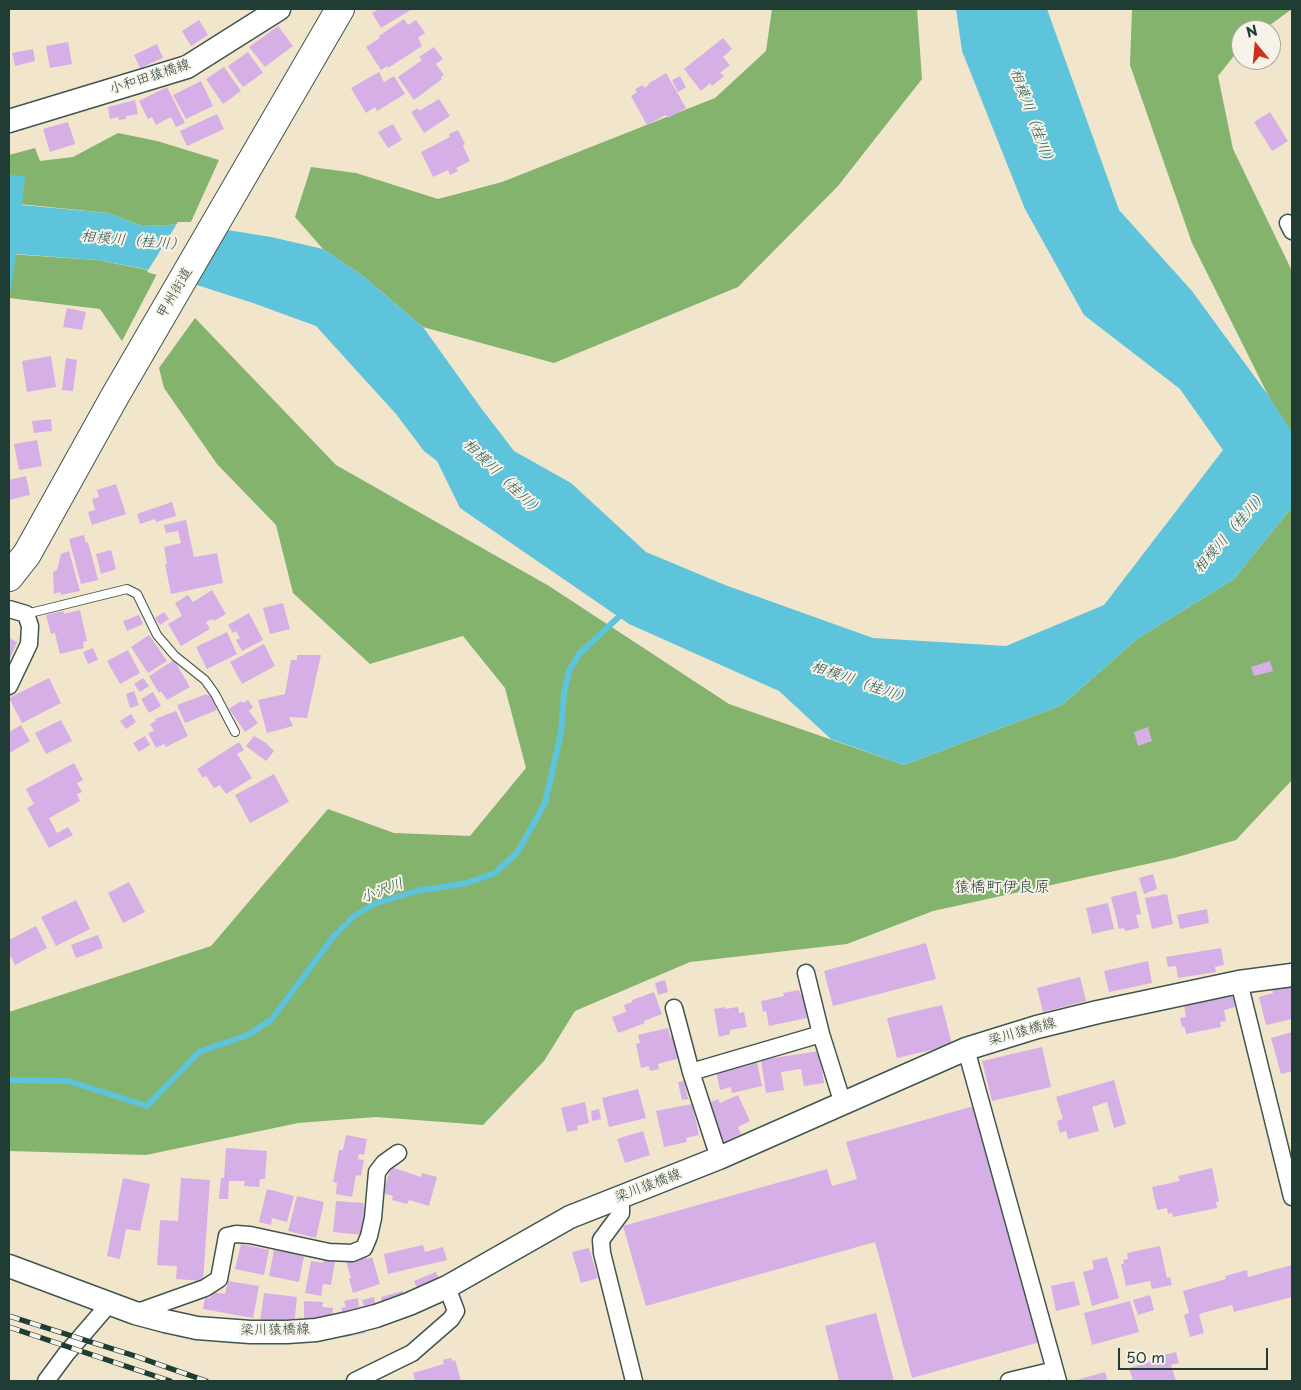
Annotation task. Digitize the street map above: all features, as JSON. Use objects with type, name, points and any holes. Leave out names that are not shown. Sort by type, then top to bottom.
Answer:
[{"type":"highway","name":"甲州街道","points":[[9,577],[27,554],[115,396],[340,9]]},
{"type":"main road","name":"小和田猿橋線","points":[[9,120],[187,67],[279,9]]},
{"type":"main road","name":"梁川猿橋線","points":[[9,1266],[110,1302],[135,1313],[197,1328],[286,1332],[316,1330],[376,1316],[408,1304],[447,1287],[570,1217],[718,1158],[966,1049],[1037,1027],[1238,982],[1292,975]]},
{"type":"street","points":[[9,609],[26,614],[30,626],[29,644],[9,686]]},
{"type":"street","points":[[806,972],[821,1034],[842,1104]]},
{"type":"street","points":[[1238,982],[1292,1196]]},
{"type":"street","points":[[674,1008],[691,1072],[718,1158]]},
{"type":"street","points":[[691,1072],[821,1034]]},
{"type":"street","points":[[966,1049],[1057,1375],[1009,1381]]},
{"type":"street","points":[[135,1313],[205,1288],[219,1279],[227,1236],[236,1234],[250,1235],[329,1252],[352,1253],[364,1248],[373,1218],[377,1172],[384,1163],[398,1153]]},
{"type":"street","points":[[621,1196],[621,1213],[601,1240],[602,1253],[634,1381]]},
{"type":"street","points":[[355,1381],[412,1353],[451,1320],[456,1312],[447,1287]]},
{"type":"street","points":[[46,1381],[110,1302]]},
{"type":"lane","points":[[26,614],[127,589],[137,594],[157,634],[175,656],[205,680],[215,694],[235,732]]},
{"type":"green space","points":[[772,9],[917,9],[922,79],[838,186],[738,287],[554,363],[423,327],[363,276],[323,249],[295,217],[311,167],[356,173],[438,199],[502,182],[715,98],[766,51]]},
{"type":"green space","points":[[1132,9],[1292,9],[1277,20],[1231,20],[1231,60],[1218,76],[1233,149],[1292,271],[1292,433],[1268,395],[1192,243],[1130,65]]},
{"type":"green space","points":[[118,133],[157,141],[219,160],[190,224],[142,226],[108,213],[9,203],[9,155],[35,148],[40,161],[73,157]]},
{"type":"green space","points":[[9,254],[97,260],[158,272],[122,341],[100,309],[9,298]]},
{"type":"green space","points":[[195,318],[336,465],[549,586],[729,704],[904,765],[1062,705],[1137,639],[1234,579],[1292,507],[1292,780],[1236,840],[1174,858],[933,911],[847,944],[690,962],[575,1011],[544,1061],[483,1125],[376,1117],[298,1123],[146,1155],[9,1151],[9,1012],[211,946],[328,809],[394,833],[470,836],[526,768],[505,688],[463,636],[370,664],[293,593],[276,525],[217,464],[164,388],[159,368]]},
{"type":"water","name":"相模川（桂川）","points":[[956,9],[1047,9],[1119,210],[1192,291],[1268,395],[1292,432],[1292,507],[1234,579],[1137,639],[1062,705],[904,765],[831,739],[779,691],[629,624],[460,508],[437,461],[424,451],[396,414],[316,326],[253,303],[150,270],[97,260],[16,254],[11,290],[9,289],[9,175],[25,176],[22,205],[108,213],[142,226],[190,224],[271,237],[323,249],[363,276],[423,327],[514,451],[571,483],[646,552],[725,585],[873,638],[1006,646],[1104,605],[1223,450],[1180,389],[1084,315],[1025,209],[962,51]]},
{"type":"pier","points":[[178,222],[223,227],[190,285],[147,272]]},
{"type":"building","points":[[379,9],[412,9],[381,28],[372,13]]},
{"type":"building","points":[[404,19],[408,25],[416,20],[425,33],[418,38],[422,46],[388,68],[387,66],[381,70],[366,47]]},
{"type":"building","points":[[199,20],[208,35],[191,46],[182,31]]},
{"type":"building","points":[[278,26],[293,46],[265,67],[249,47]]},
{"type":"building","points":[[723,38],[732,49],[723,57],[730,65],[720,73],[724,76],[712,86],[710,83],[701,91],[684,69]]},
{"type":"building","points":[[68,42],[72,64],[50,68],[46,46]]},
{"type":"building","points":[[157,44],[163,58],[140,68],[134,55]]},
{"type":"building","points":[[434,47],[443,59],[436,64],[444,75],[441,77],[442,79],[414,100],[398,77],[422,60],[419,57]]},
{"type":"building","points":[[33,49],[35,61],[15,66],[12,53]]},
{"type":"building","points":[[248,52],[263,73],[243,87],[228,66]]},
{"type":"building","points":[[224,67],[241,91],[223,104],[206,79]]},
{"type":"building","points":[[379,72],[384,82],[394,76],[405,94],[377,111],[375,107],[366,113],[351,88]]},
{"type":"building","points":[[666,73],[686,108],[668,118],[666,115],[647,125],[631,96],[637,92],[635,89],[643,85],[644,88]]},
{"type":"building","points":[[680,76],[686,87],[678,92],[672,80]]},
{"type":"building","points":[[201,81],[213,106],[186,119],[173,95]]},
{"type":"building","points":[[167,87],[185,123],[176,127],[171,117],[156,125],[152,117],[148,119],[139,101]]},
{"type":"building","points":[[439,99],[450,116],[424,133],[411,112],[418,108],[419,111]]},
{"type":"building","points":[[135,100],[138,114],[126,116],[126,119],[119,120],[118,117],[110,119],[108,107]]},
{"type":"building","points":[[1270,112],[1288,141],[1272,151],[1254,122]]},
{"type":"building","points":[[217,114],[224,129],[187,146],[180,131]]},
{"type":"building","points":[[68,122],[75,144],[50,152],[43,129]]},
{"type":"building","points":[[393,124],[402,140],[388,148],[378,132]]},
{"type":"building","points":[[458,130],[470,161],[456,168],[458,171],[450,175],[448,170],[433,177],[421,152],[450,137],[449,134]]},
{"type":"building","points":[[67,308],[86,312],[82,330],[63,327]]},
{"type":"building","points":[[51,356],[56,387],[27,392],[22,361]]},
{"type":"building","points":[[66,358],[77,360],[73,391],[62,390]]},
{"type":"building","points":[[51,419],[52,431],[34,433],[32,421]]},
{"type":"building","points":[[37,440],[42,466],[19,470],[14,444]]},
{"type":"building","points":[[26,476],[30,495],[9,500],[9,480]]},
{"type":"building","points":[[116,484],[126,514],[92,525],[88,512],[95,510],[92,499],[99,497],[97,490]]},
{"type":"building","points":[[172,502],[176,516],[156,522],[155,519],[140,524],[137,514]]},
{"type":"building","points":[[186,520],[194,557],[217,553],[223,583],[171,594],[165,564],[167,564],[164,547],[181,543],[178,531],[166,533],[164,525]]},
{"type":"building","points":[[84,535],[86,543],[88,542],[98,580],[81,584],[69,539]]},
{"type":"building","points":[[111,550],[116,569],[101,574],[96,554]]},
{"type":"building","points":[[69,551],[80,591],[61,595],[60,592],[54,594],[53,572],[57,570],[61,554]]},
{"type":"building","points":[[212,590],[226,614],[214,621],[213,619],[206,622],[210,629],[181,646],[168,624],[182,616],[175,603],[188,595],[193,602]]},
{"type":"building","points":[[283,603],[290,629],[270,634],[263,608]]},
{"type":"building","points":[[80,610],[87,641],[83,642],[84,648],[60,654],[55,633],[51,634],[46,615],[63,611],[64,614]]},
{"type":"building","points":[[164,612],[169,619],[160,625],[155,618]]},
{"type":"building","points":[[249,613],[263,640],[242,651],[236,640],[240,638],[236,631],[233,633],[228,625]]},
{"type":"building","points":[[139,615],[143,624],[127,631],[123,621]]},
{"type":"building","points":[[227,632],[237,654],[207,669],[196,647]]},
{"type":"building","points":[[149,635],[167,661],[148,673],[131,647]]},
{"type":"building","points":[[9,638],[17,642],[9,661]]},
{"type":"building","points":[[264,644],[275,666],[242,684],[230,662]]},
{"type":"building","points":[[93,648],[98,660],[88,664],[83,652]]},
{"type":"building","points":[[128,650],[140,673],[120,684],[107,661]]},
{"type":"building","points":[[297,655],[321,655],[307,718],[289,717],[293,726],[267,733],[258,700],[285,694],[291,660],[297,660]]},
{"type":"building","points":[[174,660],[190,687],[167,700],[161,691],[159,693],[149,676]]},
{"type":"building","points":[[1270,661],[1273,671],[1254,676],[1251,667]]},
{"type":"building","points":[[49,678],[61,703],[22,723],[9,698]]},
{"type":"building","points":[[143,678],[149,686],[140,692],[134,684]]},
{"type":"building","points":[[134,691],[139,705],[130,708],[126,694]]},
{"type":"building","points":[[153,692],[161,706],[149,713],[141,699]]},
{"type":"building","points":[[207,694],[208,696],[211,694],[217,710],[185,723],[177,705]]},
{"type":"building","points":[[248,700],[253,707],[249,711],[258,723],[245,732],[229,709],[241,701],[243,703]]},
{"type":"building","points":[[176,711],[188,736],[166,747],[164,744],[156,748],[148,733],[154,731],[150,724],[156,721],[155,719]]},
{"type":"building","points":[[131,714],[136,722],[126,729],[120,721]]},
{"type":"building","points":[[61,720],[72,741],[46,754],[35,733]]},
{"type":"building","points":[[21,725],[30,741],[9,753],[9,732]]},
{"type":"building","points":[[1148,727],[1152,741],[1138,746],[1134,732]]},
{"type":"building","points":[[145,736],[150,745],[139,752],[133,743]]},
{"type":"building","points":[[254,736],[265,742],[274,751],[266,761],[246,746]]},
{"type":"building","points":[[239,742],[244,750],[237,754],[252,778],[226,794],[220,785],[214,788],[206,776],[203,778],[197,769]]},
{"type":"building","points":[[74,763],[83,780],[77,783],[82,792],[77,794],[80,801],[49,818],[57,833],[68,827],[73,835],[49,848],[27,808],[34,804],[26,789]]},
{"type":"building","points":[[274,774],[289,802],[250,823],[235,795]]},
{"type":"building","points":[[1153,874],[1157,889],[1144,894],[1139,878]]},
{"type":"building","points":[[129,882],[145,912],[123,923],[108,893]]},
{"type":"building","points":[[1136,891],[1141,914],[1136,915],[1139,928],[1125,931],[1124,928],[1119,929],[1111,897]]},
{"type":"building","points":[[1167,894],[1173,924],[1152,929],[1145,898]]},
{"type":"building","points":[[76,900],[90,929],[56,946],[41,917]]},
{"type":"building","points":[[1108,903],[1114,929],[1092,934],[1086,908]]},
{"type":"building","points":[[1207,909],[1209,923],[1180,929],[1177,915]]},
{"type":"building","points":[[36,926],[47,948],[15,965],[9,953],[9,940]]},
{"type":"building","points":[[98,935],[103,948],[76,958],[71,945]]},
{"type":"building","points":[[926,943],[936,979],[833,1006],[824,971]]},
{"type":"building","points":[[1221,948],[1224,965],[1215,967],[1216,972],[1178,978],[1176,966],[1168,967],[1166,957]]},
{"type":"building","points":[[1148,961],[1152,983],[1109,992],[1104,971]]},
{"type":"building","points":[[1080,977],[1086,1001],[1043,1012],[1037,988]]},
{"type":"building","points":[[665,980],[668,992],[658,995],[655,983]]},
{"type":"building","points":[[1292,985],[1292,1019],[1266,1025],[1259,997],[1273,993],[1272,989]]},
{"type":"building","points":[[799,990],[800,994],[808,992],[811,1011],[806,1012],[807,1018],[769,1026],[766,1011],[763,1012],[761,1001],[784,996],[783,993]]},
{"type":"building","points":[[654,992],[662,1014],[644,1021],[645,1023],[618,1033],[612,1017],[626,1012],[624,1005],[632,1002],[632,1000]]},
{"type":"building","points":[[1233,995],[1235,1007],[1224,1010],[1226,1021],[1220,1022],[1221,1027],[1186,1034],[1185,1027],[1182,1027],[1180,1018],[1186,1017],[1184,1005]]},
{"type":"building","points":[[942,1005],[952,1045],[897,1058],[887,1018]]},
{"type":"building","points":[[725,1007],[725,1009],[738,1007],[739,1013],[744,1012],[747,1027],[730,1030],[730,1034],[719,1037],[714,1009]]},
{"type":"building","points":[[668,1028],[670,1037],[675,1036],[680,1058],[658,1064],[659,1069],[650,1071],[649,1066],[641,1068],[636,1044],[640,1043],[638,1035]]},
{"type":"building","points":[[1292,1032],[1292,1071],[1281,1074],[1271,1038]]},
{"type":"building","points":[[1042,1047],[1051,1087],[992,1101],[982,1061]]},
{"type":"building","points":[[819,1051],[824,1083],[804,1086],[801,1069],[781,1072],[784,1090],[766,1093],[761,1060]]},
{"type":"building","points":[[757,1062],[762,1086],[732,1093],[731,1087],[720,1090],[716,1071]]},
{"type":"building","points":[[1114,1080],[1126,1124],[1114,1128],[1107,1102],[1092,1107],[1099,1131],[1068,1139],[1066,1131],[1060,1133],[1057,1121],[1063,1119],[1056,1097]]},
{"type":"building","points":[[684,1081],[688,1099],[682,1100],[678,1082]]},
{"type":"building","points":[[638,1089],[646,1118],[609,1127],[602,1098]]},
{"type":"building","points":[[738,1095],[750,1121],[738,1127],[741,1134],[724,1142],[706,1104],[718,1099],[720,1103]]},
{"type":"building","points":[[585,1102],[589,1123],[577,1126],[578,1130],[567,1132],[561,1108]]},
{"type":"building","points":[[692,1104],[699,1135],[686,1138],[687,1142],[664,1147],[656,1111]]},
{"type":"building","points":[[974,1106],[1040,1342],[912,1378],[875,1242],[646,1306],[623,1226],[827,1169],[832,1186],[857,1179],[846,1142]]},
{"type":"building","points":[[599,1109],[601,1119],[592,1121],[591,1111]]},
{"type":"building","points":[[643,1131],[650,1155],[625,1163],[617,1139]]},
{"type":"building","points":[[346,1135],[367,1139],[364,1155],[359,1154],[358,1159],[364,1160],[361,1176],[356,1175],[352,1197],[336,1194],[337,1183],[333,1182],[339,1150],[343,1150]]},
{"type":"building","points":[[226,1148],[267,1151],[265,1179],[260,1179],[259,1187],[244,1186],[245,1181],[229,1181],[228,1199],[219,1199],[221,1178],[224,1178]]},
{"type":"building","points":[[391,1167],[421,1177],[422,1173],[437,1177],[429,1206],[409,1200],[407,1204],[392,1200],[393,1196],[383,1193]]},
{"type":"building","points":[[1212,1168],[1219,1201],[1216,1202],[1217,1208],[1173,1217],[1172,1213],[1168,1214],[1167,1208],[1157,1210],[1152,1187],[1180,1181],[1178,1176]]},
{"type":"building","points":[[123,1178],[150,1184],[140,1231],[126,1229],[120,1259],[107,1256]]},
{"type":"building","points":[[181,1178],[210,1180],[203,1281],[176,1279],[177,1266],[157,1265],[160,1220],[178,1221]]},
{"type":"building","points":[[267,1189],[294,1196],[287,1222],[272,1218],[271,1225],[259,1222]]},
{"type":"building","points":[[297,1196],[324,1202],[316,1238],[288,1231]]},
{"type":"building","points":[[336,1201],[364,1203],[363,1207],[366,1207],[363,1235],[333,1232]]},
{"type":"building","points":[[241,1244],[269,1250],[264,1275],[235,1269]]},
{"type":"building","points":[[423,1245],[425,1252],[443,1247],[447,1260],[388,1274],[384,1254]]},
{"type":"building","points":[[1160,1246],[1167,1278],[1170,1277],[1172,1285],[1152,1289],[1150,1281],[1126,1286],[1121,1264],[1124,1264],[1123,1260],[1128,1259],[1127,1253]]},
{"type":"building","points":[[589,1248],[598,1278],[581,1283],[572,1252]]},
{"type":"building","points":[[274,1250],[304,1256],[299,1282],[269,1276]]},
{"type":"building","points":[[366,1255],[367,1259],[372,1257],[380,1284],[353,1293],[346,1261]]},
{"type":"building","points":[[325,1256],[333,1258],[333,1262],[335,1262],[331,1285],[323,1284],[321,1296],[305,1293],[311,1261],[323,1263]]},
{"type":"building","points":[[1107,1257],[1119,1298],[1092,1306],[1083,1272],[1094,1269],[1092,1261]]},
{"type":"building","points":[[1292,1265],[1292,1297],[1234,1312],[1232,1305],[1199,1314],[1204,1333],[1190,1337],[1184,1315],[1189,1313],[1183,1291],[1226,1279],[1225,1276],[1247,1270],[1248,1277]]},
{"type":"building","points":[[436,1272],[444,1291],[422,1300],[414,1281]]},
{"type":"building","points":[[228,1281],[259,1286],[253,1318],[203,1309],[205,1298],[210,1298],[212,1292],[225,1294]]},
{"type":"building","points":[[1074,1281],[1080,1305],[1056,1311],[1051,1286]]},
{"type":"building","points":[[403,1291],[407,1307],[385,1313],[381,1297]]},
{"type":"building","points":[[264,1293],[297,1297],[294,1326],[260,1322]]},
{"type":"building","points":[[1150,1295],[1154,1310],[1138,1315],[1133,1300]]},
{"type":"building","points":[[374,1297],[377,1314],[364,1325],[366,1333],[344,1337],[339,1313],[342,1312],[341,1308],[346,1307],[344,1301],[358,1298],[359,1307],[364,1306],[362,1300]]},
{"type":"building","points":[[304,1301],[323,1302],[322,1307],[333,1308],[332,1322],[304,1322]]},
{"type":"building","points":[[1130,1301],[1139,1332],[1092,1345],[1084,1313]]},
{"type":"building","points":[[876,1313],[894,1381],[839,1381],[825,1326]]},
{"type":"building","points":[[1176,1352],[1179,1363],[1171,1365],[1176,1381],[1133,1381],[1129,1368],[1157,1360],[1156,1357]]},
{"type":"building","points":[[451,1358],[452,1361],[455,1360],[461,1381],[415,1381],[413,1373],[444,1364],[443,1360]]},
{"type":"building","points":[[1105,1372],[1108,1381],[1073,1381]]},
{"type":"waterway","name":"小沢川","points":[[9,1080],[68,1081],[147,1106],[199,1052],[248,1035],[271,1020],[334,936],[354,916],[374,904],[417,891],[467,883],[495,873],[517,853],[545,803],[561,733],[564,693],[569,671],[579,654],[624,612]]},
{"type":"railway","points":[[9,1316],[206,1381]]},
{"type":"railway","points":[[9,1327],[170,1381]]},
{"type":"district","name":"猿橋町伊良原","points":[[1002,888]]}]
